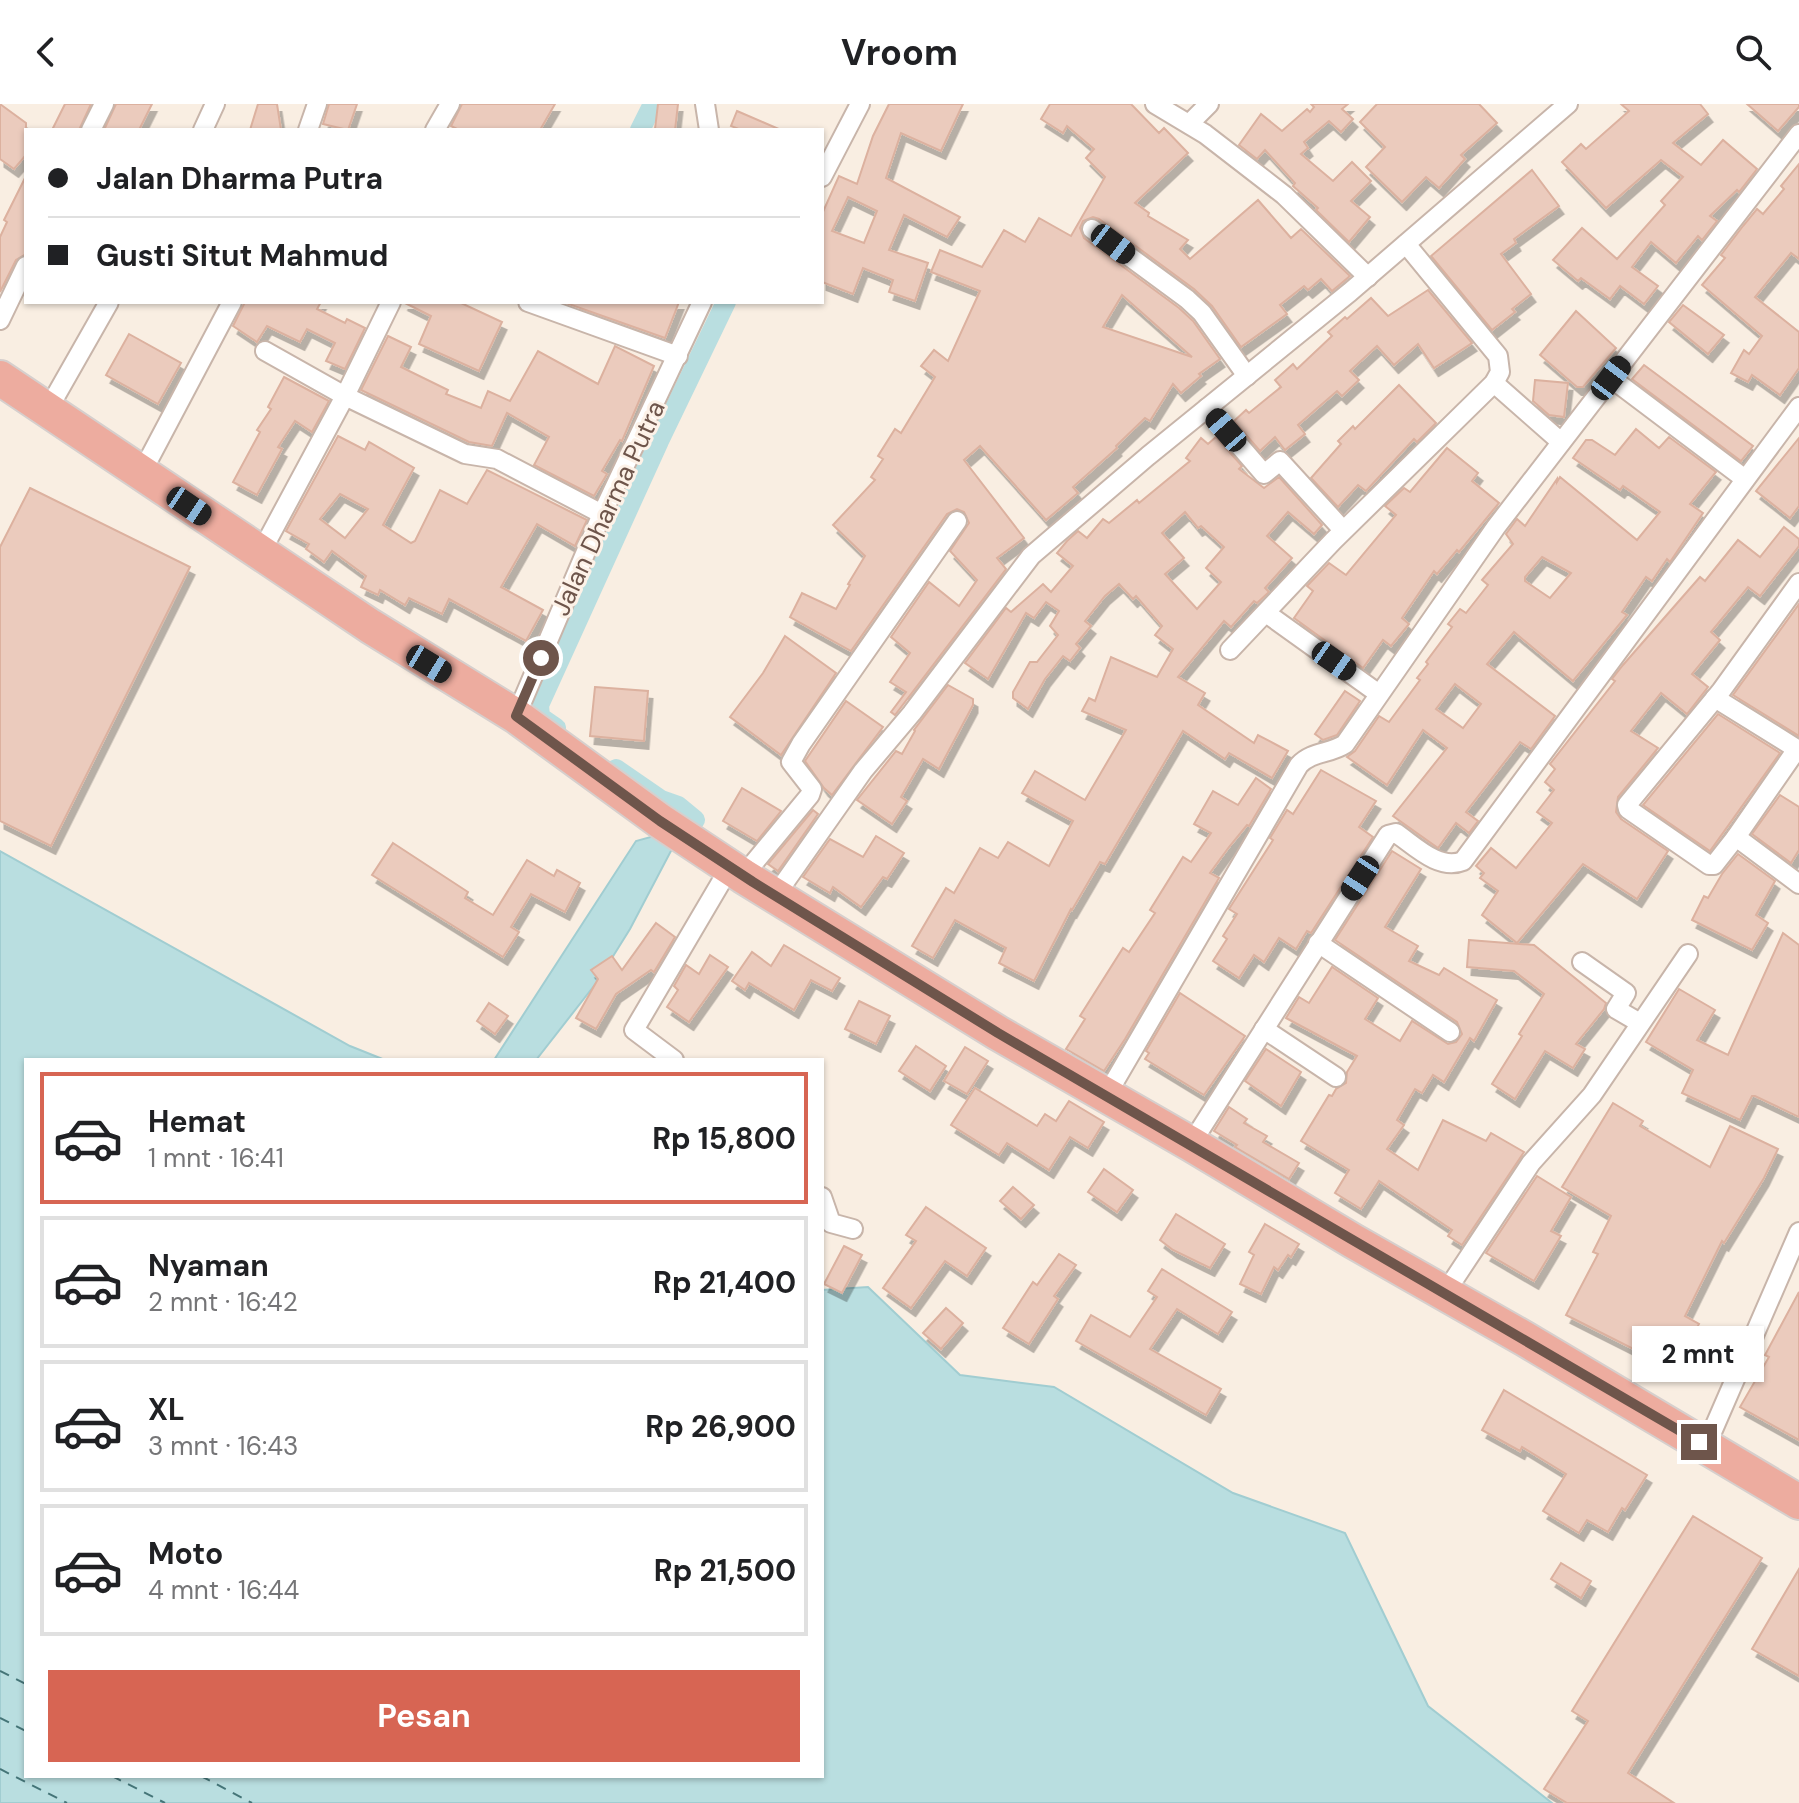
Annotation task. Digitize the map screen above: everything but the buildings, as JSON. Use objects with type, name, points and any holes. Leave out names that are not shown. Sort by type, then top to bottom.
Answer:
[{"type":"highway","points":[[0,378],[260,554],[429,664],[516,716],[660,821],[775,896],[1106,1096],[1799,1502]]},
{"type":"street","points":[[92,128],[104,104]]},
{"type":"street","points":[[204,128],[215,104]]},
{"type":"street","points":[[309,128],[317,104]]},
{"type":"street","points":[[436,128],[450,104]]},
{"type":"street","points":[[705,104],[709,128]]},
{"type":"street","points":[[824,173],[860,104]]},
{"type":"street","points":[[1155,104],[1205,134],[1284,195],[1368,277]]},
{"type":"street","points":[[1189,124],[1209,104]]},
{"type":"street","points":[[775,896],[863,771],[912,713],[1031,556],[1368,277],[1568,104]]},
{"type":"street","points":[[1106,1096],[1299,765],[1312,755],[1342,746],[1496,527],[1799,134]]},
{"type":"street","points":[[1092,229],[1202,313],[1247,376]]},
{"type":"street","points":[[1230,650],[1343,530],[1494,383],[1500,372],[1498,356],[1406,244]]},
{"type":"street","points":[[0,320],[24,270]]},
{"type":"street","points":[[47,411],[108,304]]},
{"type":"street","points":[[141,474],[231,304]]},
{"type":"street","points":[[260,554],[345,396],[390,304]]},
{"type":"street","points":[[534,304],[678,356]]},
{"type":"street","name":"Jalan Dharma Putra","points":[[516,716],[602,514],[701,304]]},
{"type":"street","points":[[265,351],[345,396],[465,454],[497,459],[602,514]]},
{"type":"street","points":[[1611,378],[1745,479]]},
{"type":"street","points":[[1494,383],[1561,442]]},
{"type":"street","points":[[1191,1144],[1388,835],[1396,833],[1447,865],[1463,861],[1799,407]]},
{"type":"street","points":[[1207,408],[1264,474],[1280,461],[1343,530]]},
{"type":"street","points":[[671,1058],[634,1030],[727,866],[810,795],[812,789],[791,762],[957,521]]},
{"type":"street","points":[[1715,698],[1797,749],[1736,837],[1711,866],[1627,807],[1628,802],[1715,698],[1771,626],[1799,583]]},
{"type":"street","points":[[1266,613],[1379,694]]},
{"type":"street","points":[[1736,837],[1799,884]]},
{"type":"street","points":[[1318,943],[1450,1032]]},
{"type":"street","points":[[1445,1293],[1536,1155],[1592,1095],[1688,954]]},
{"type":"street","points":[[1582,962],[1626,993],[1616,1009],[1640,1023]]},
{"type":"street","points":[[1264,1029],[1336,1077]]},
{"type":"street","points":[[824,1203],[831,1223],[853,1229]]},
{"type":"street","points":[[1703,1444],[1799,1232]]},
{"type":"water","points":[[683,828],[630,929],[597,982],[538,1058],[495,1058],[636,841]]},
{"type":"water","points":[[0,851],[350,1046],[380,1058],[24,1058],[24,1778],[824,1778],[824,1290],[868,1287],[960,1375],[1054,1387],[1233,1493],[1345,1533],[1428,1706],[1552,1803],[0,1803]]},
{"type":"waterway","points":[[641,128],[653,104]]},
{"type":"waterway","points":[[556,728],[540,717],[539,705],[725,304]]},
{"type":"waterway","points":[[616,769],[661,800],[678,806],[695,820],[683,828]]},
{"type":"ferry route","points":[[0,1671],[24,1683]]},
{"type":"ferry route","points":[[0,1718],[24,1730]]},
{"type":"ferry route","points":[[0,1769],[67,1803]]},
{"type":"ferry route","points":[[116,1778],[165,1803]]},
{"type":"ferry route","points":[[205,1778],[252,1803]]},
{"type":"route","points":[[541,658],[516,716],[660,821],[998,1033],[1699,1442]]}]
